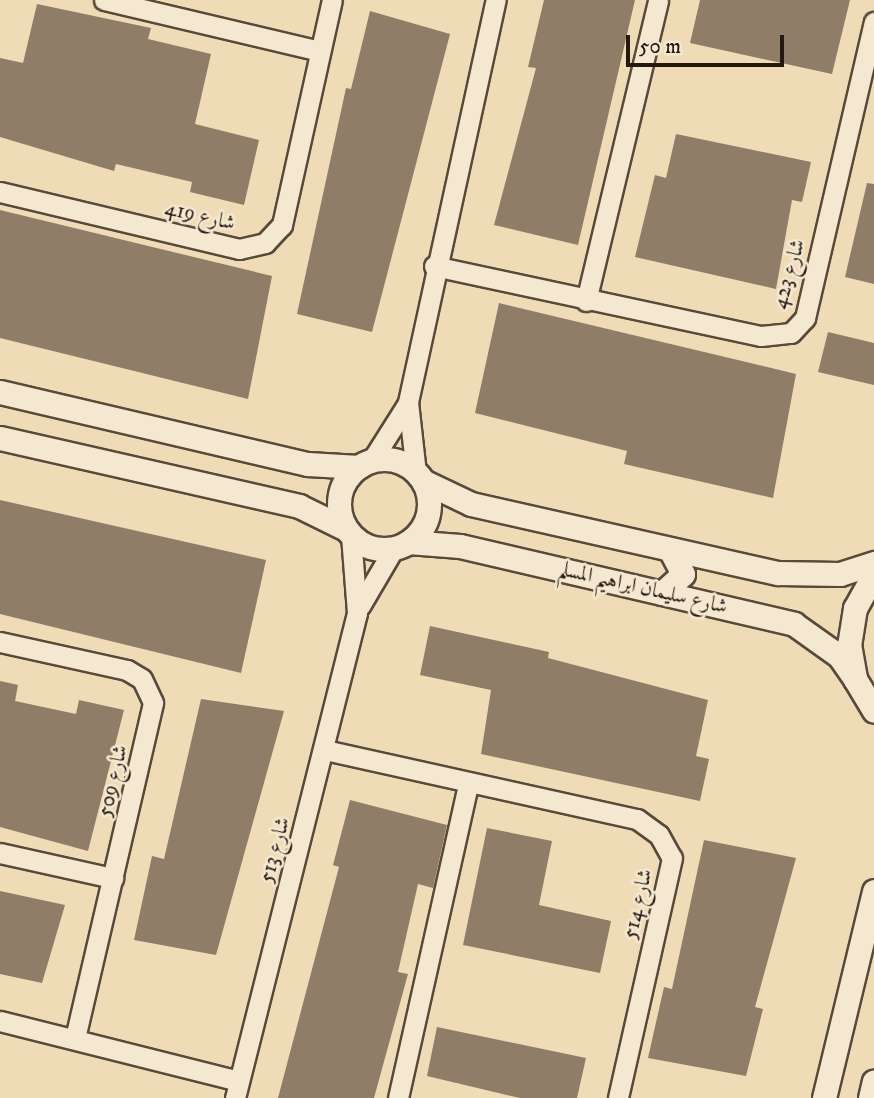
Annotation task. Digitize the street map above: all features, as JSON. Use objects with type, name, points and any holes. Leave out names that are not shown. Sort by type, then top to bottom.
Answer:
[{"type":"street","points":[[104,0],[320,51]]},
{"type":"street","name":"شارع 419","points":[[0,192],[239,249],[265,243],[282,225],[331,0]]},
{"type":"street","points":[[0,438],[299,506],[378,549],[401,545],[428,508],[419,477],[408,402],[434,266],[496,0]]},
{"type":"street","points":[[586,301],[658,0]]},
{"type":"street","name":"شارع 423","points":[[434,266],[586,301],[761,336],[792,333],[805,318],[874,22]]},
{"type":"street","points":[[0,392],[291,460],[403,463],[419,477]]},
{"type":"street","points":[[348,532],[339,499],[408,402]]},
{"type":"street","name":"شارع سليمان ابراهيم المسلم","points":[[419,477],[471,504],[670,550],[809,577],[874,563]]},
{"type":"street","name":"شارع 513","points":[[237,1089],[325,750],[357,613],[348,532]]},
{"type":"street","name":"شارع سليمان ابراهيم المسلم","points":[[401,545],[460,546],[794,624],[839,656],[864,696]]},
{"type":"street","name":"شارع 513","points":[[357,613],[401,545]]},
{"type":"street","points":[[662,593],[683,574],[670,550]]},
{"type":"street","points":[[874,574],[855,608],[849,644],[874,721]]},
{"type":"street","name":"شارع 509","points":[[0,642],[127,670],[152,694],[151,720],[75,1039]]},
{"type":"street","name":"شارع 514","points":[[325,750],[468,786],[636,819],[659,835],[672,858],[618,1098]]},
{"type":"street","points":[[398,1098],[468,786]]},
{"type":"street","points":[[0,853],[113,878]]},
{"type":"street","points":[[824,1098],[874,891]]},
{"type":"street","points":[[0,1021],[75,1039],[237,1089]]},
{"type":"street","points":[[870,1098],[874,1081]]},
{"type":"building","points":[[544,0],[635,0],[578,245],[494,225],[536,68],[528,67]]},
{"type":"building","points":[[700,0],[850,0],[832,74],[690,43]]},
{"type":"building","points":[[37,4],[151,28],[148,39],[211,54],[195,124],[259,140],[244,205],[190,192],[192,182],[116,164],[114,171],[0,137],[0,58],[23,63]]},
{"type":"building","points":[[370,11],[450,34],[372,332],[297,314],[346,88],[351,89]]},
{"type":"building","points":[[676,134],[811,162],[802,202],[792,200],[776,289],[635,257],[655,175],[666,178]]},
{"type":"building","points":[[867,183],[874,184],[874,284],[845,277]]},
{"type":"building","points":[[0,210],[272,276],[248,399],[0,338]]},
{"type":"building","points":[[499,303],[796,374],[773,498],[624,464],[627,451],[475,413]]},
{"type":"building","points":[[828,332],[874,343],[874,385],[818,372]]},
{"type":"building","points":[[0,500],[266,560],[241,673],[0,614]]},
{"type":"building","points":[[430,626],[549,652],[548,658],[708,700],[696,756],[709,759],[700,801],[481,754],[491,690],[420,675]]},
{"type":"building","points":[[0,681],[18,685],[15,701],[76,714],[79,700],[124,710],[88,851],[0,827]]},
{"type":"building","points":[[201,699],[284,711],[216,955],[134,940],[152,856],[164,859]]},
{"type":"building","points":[[350,800],[447,825],[433,888],[418,884],[398,972],[408,974],[374,1098],[278,1098],[339,867],[333,865]]},
{"type":"building","points":[[487,828],[552,841],[539,905],[611,921],[600,973],[463,945]]},
{"type":"building","points":[[704,840],[796,858],[755,1007],[763,1009],[746,1076],[648,1058],[664,987],[672,989]]},
{"type":"building","points":[[0,891],[65,905],[42,983],[0,974]]},
{"type":"building","points":[[437,1027],[586,1058],[577,1098],[520,1098],[427,1076]]}]
